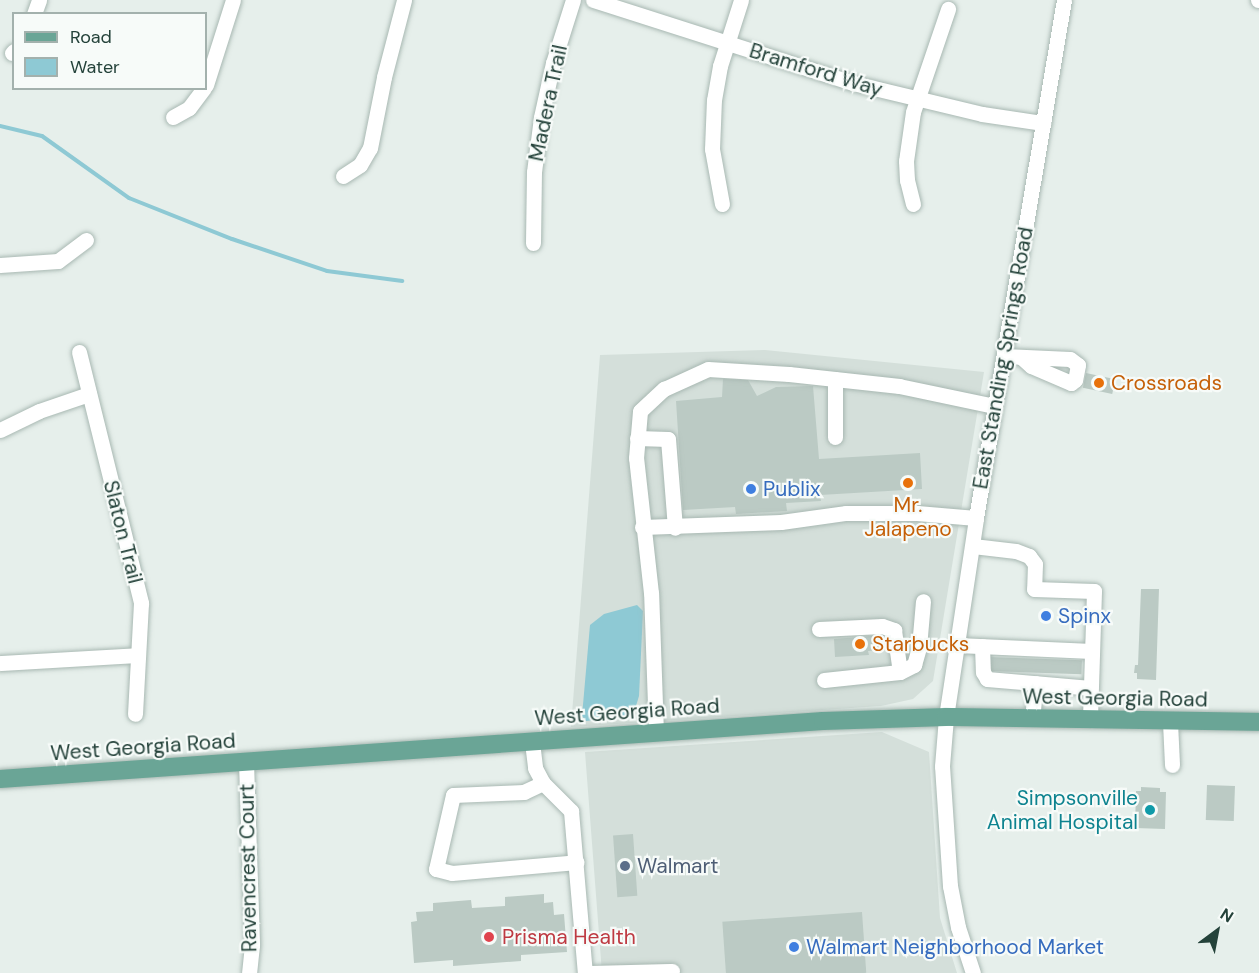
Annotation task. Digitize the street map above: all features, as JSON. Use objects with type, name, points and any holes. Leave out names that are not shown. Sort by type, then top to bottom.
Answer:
[{"type":"main road","name":"West Georgia Road","points":[[0,779],[823,721],[946,717],[1259,722]]},
{"type":"street","points":[[207,81],[233,0]]},
{"type":"street","points":[[344,176],[360,165],[370,148],[384,77],[404,0]]},
{"type":"street","name":"Madera Trail","points":[[533,243],[534,172],[541,117],[553,63],[573,0]]},
{"type":"street","name":"Bramford Way","points":[[593,0],[811,71],[917,100],[1043,123]]},
{"type":"street","points":[[722,204],[716,179],[711,133],[714,100],[727,43],[741,0]]},
{"type":"street","name":"East Standing Springs Road","points":[[973,973],[958,927],[950,886],[942,766],[946,717],[976,518],[1064,0]]},
{"type":"street","points":[[914,204],[908,187],[906,160],[917,100],[948,9]]},
{"type":"street","points":[[173,117],[189,108],[203,90]]},
{"type":"street","points":[[0,266],[58,261],[86,240]]},
{"type":"street","name":"Slaton Trail","points":[[79,352],[141,603],[135,714]]},
{"type":"street","points":[[1004,356],[1021,357]]},
{"type":"street","points":[[656,733],[651,593],[636,458],[640,411],[664,389],[708,369],[835,379],[899,387],[995,406]]},
{"type":"street","points":[[835,379],[835,437]]},
{"type":"street","points":[[0,430],[39,411],[89,393]]},
{"type":"street","points":[[638,438],[668,439],[675,528]]},
{"type":"street","points":[[642,527],[675,528],[781,522],[846,513],[917,513],[976,518]]},
{"type":"street","points":[[973,546],[1016,551],[1029,556],[1035,564],[1034,589],[1094,591],[1090,720]]},
{"type":"street","points":[[824,680],[900,672],[914,666],[919,647],[923,601]]},
{"type":"street","points":[[819,629],[882,626],[894,630],[900,672]]},
{"type":"street","points":[[957,645],[1092,651]]},
{"type":"street","points":[[981,646],[982,672],[987,679],[1091,688]]},
{"type":"street","points":[[0,663],[138,655]]},
{"type":"street","points":[[1032,718],[1036,683]]},
{"type":"street","points":[[1170,722],[1172,765]]},
{"type":"street","points":[[532,742],[535,768],[543,783],[571,811],[587,973],[672,971]]},
{"type":"street","name":"Ravencrest Court","points":[[246,762],[252,945],[249,973]]},
{"type":"street","points":[[543,783],[524,792],[453,795],[436,868],[452,873],[577,862]]},
{"type":"shaded area","points":[[765,350],[984,372],[933,681],[913,699],[881,706],[571,727],[600,355]]},
{"type":"shaded area","points":[[882,732],[929,752],[940,918],[957,973],[602,973],[585,752]]},
{"type":"water","points":[[637,605],[643,611],[639,696],[633,716],[586,721],[582,716],[590,625],[604,614]]},
{"type":"building","name":"Crossroads","points":[[1086,373],[1115,379],[1112,394],[1083,388]]},
{"type":"building","points":[[723,379],[748,380],[757,396],[776,387],[813,386],[819,459],[920,453],[922,489],[820,495],[821,501],[786,503],[787,511],[736,514],[735,507],[683,510],[676,401],[722,397]]},
{"type":"building","points":[[1141,589],[1159,589],[1156,680],[1137,679],[1137,673],[1134,673],[1135,665],[1138,665]]},
{"type":"building","name":"Starbucks","points":[[884,635],[886,650],[868,651],[869,655],[835,657],[834,639]]},
{"type":"building","name":"Spinx","points":[[988,657],[1082,660],[1081,674],[988,671]]},
{"type":"building","points":[[1207,785],[1235,786],[1234,821],[1206,820]]},
{"type":"building","name":"Simpsonville Animal Hospital","points":[[1141,787],[1160,788],[1160,792],[1166,792],[1165,829],[1135,828],[1136,791],[1141,791]]},
{"type":"building","name":"Walmart","points":[[633,834],[637,896],[617,897],[613,835]]},
{"type":"building","name":"Prisma Health","points":[[544,894],[544,903],[553,902],[554,915],[564,914],[567,952],[521,955],[521,961],[453,966],[453,960],[414,963],[411,922],[417,921],[416,912],[433,911],[433,903],[471,900],[472,908],[505,906],[505,897]]},
{"type":"building","name":"Walmart Neighborhood Market","points":[[862,912],[866,973],[726,973],[722,922]]},
{"type":"waterway","points":[[0,126],[42,136],[129,198],[232,239],[327,271],[402,281]]},
{"type":"place","name":"Crossroads","points":[[1099,383]]},
{"type":"place","name":"Mr. Jalapeno","points":[[908,483]]},
{"type":"place","name":"Publix","points":[[751,489]]},
{"type":"place","name":"Spinx","points":[[1046,616]]},
{"type":"place","name":"Starbucks","points":[[860,644]]},
{"type":"place","name":"Simpsonville Animal Hospital","points":[[1150,810]]},
{"type":"place","name":"Walmart","points":[[625,866]]},
{"type":"place","name":"Prisma Health","points":[[489,937]]},
{"type":"place","name":"Walmart Neighborhood Market","points":[[794,947]]}]
